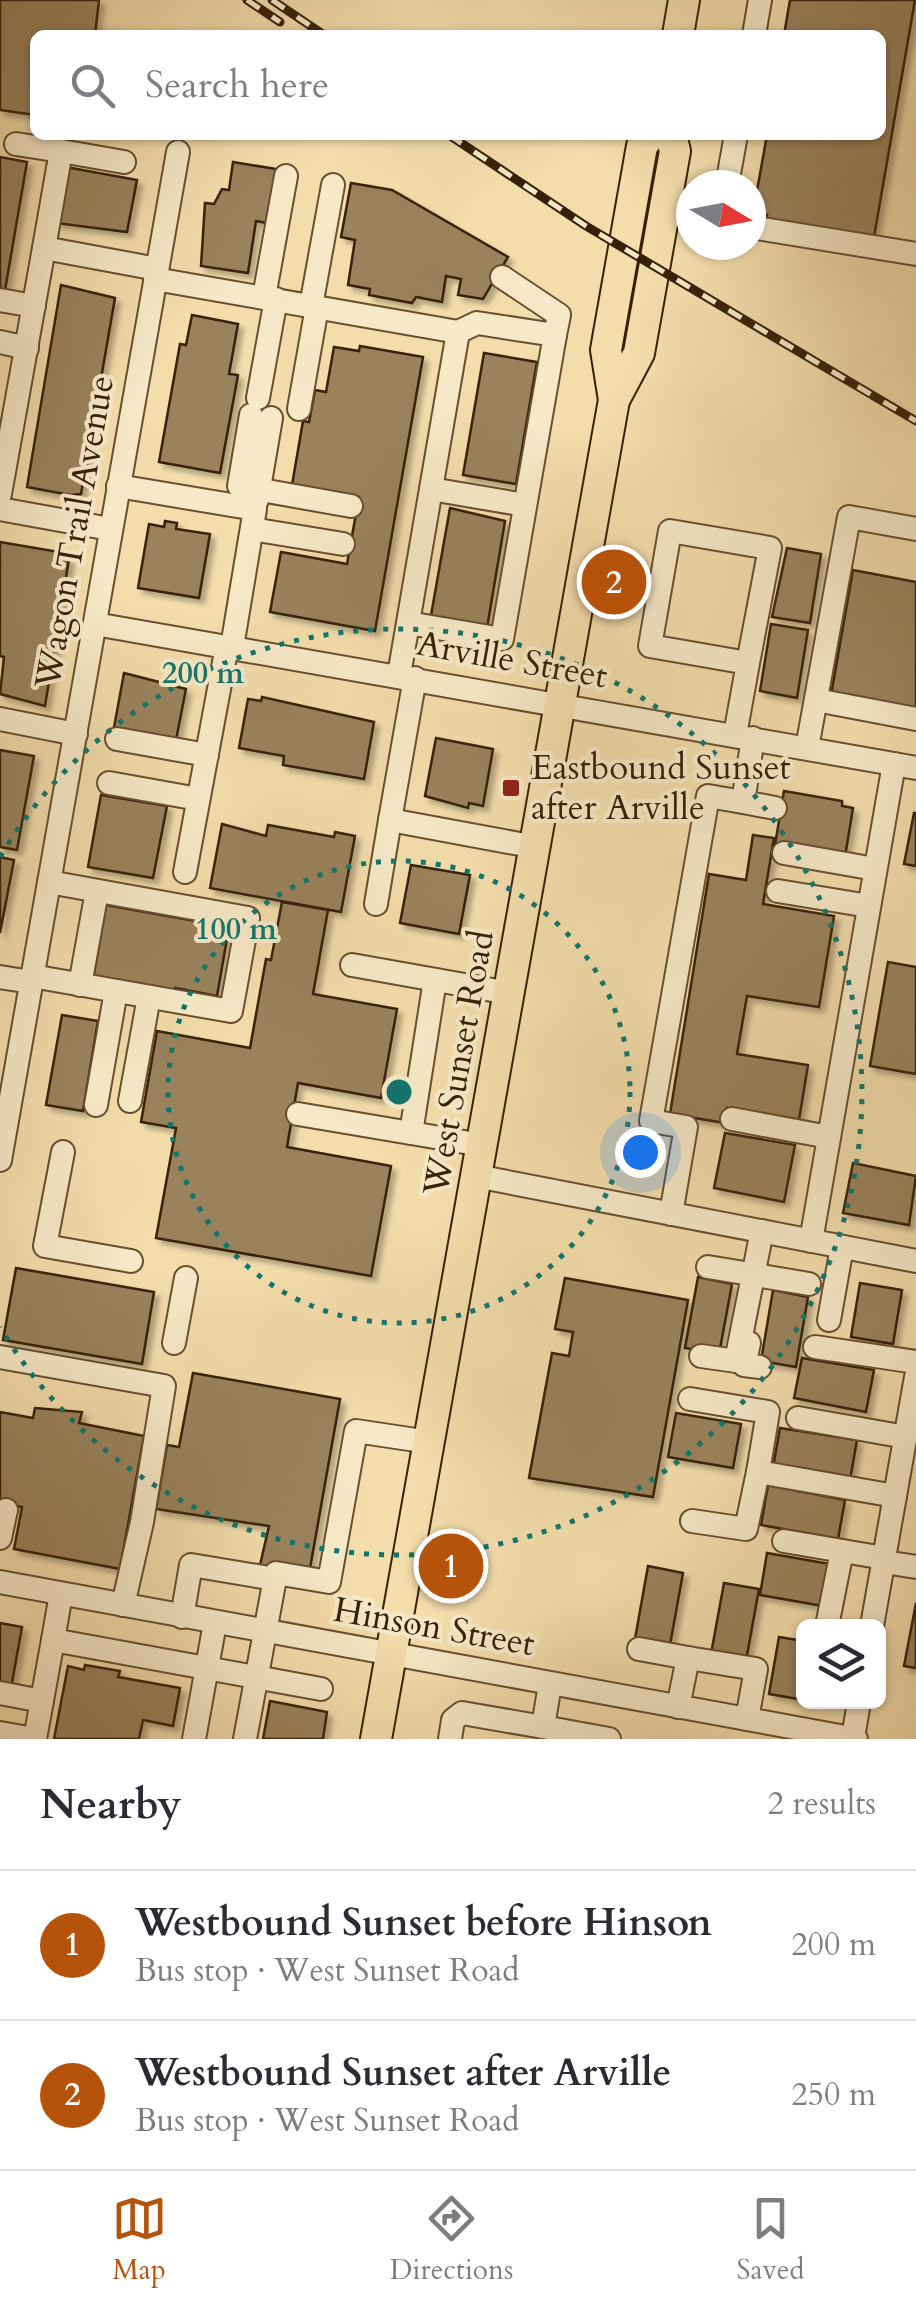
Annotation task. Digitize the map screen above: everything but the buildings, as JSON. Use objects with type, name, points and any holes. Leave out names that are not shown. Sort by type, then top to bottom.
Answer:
[{"type":"main road","points":[[679,30],[684,0]]},
{"type":"main road","name":"West Sunset Road","points":[[614,400],[606,350],[642,146],[646,140]]},
{"type":"main road","name":"West Sunset Road","points":[[376,1739],[614,400],[639,354],[675,152],[672,140]]},
{"type":"street","points":[[755,30],[760,0]]},
{"type":"street","points":[[729,170],[735,140]]},
{"type":"street","points":[[16,144],[124,162]]},
{"type":"street","points":[[0,494],[61,151]]},
{"type":"street","name":"Wagon Trail Avenue","points":[[0,1160],[178,152]]},
{"type":"street","points":[[286,176],[260,411],[239,486],[255,509],[343,544]]},
{"type":"street","points":[[300,409],[333,185]]},
{"type":"street","points":[[766,229],[916,254]]},
{"type":"street","points":[[44,248],[270,298],[458,332],[477,323],[555,335]]},
{"type":"street","points":[[408,623],[502,639],[560,315],[502,277]]},
{"type":"street","points":[[0,300],[34,306]]},
{"type":"street","points":[[376,904],[407,677],[408,623],[458,332]]},
{"type":"street","points":[[0,342],[27,348]]},
{"type":"street","points":[[118,486],[255,509],[351,506]]},
{"type":"street","points":[[431,488],[525,505]]},
{"type":"street","points":[[0,509],[110,529]]},
{"type":"street","points":[[185,872],[255,509]]},
{"type":"street","points":[[807,748],[849,517],[916,530]]},
{"type":"street","points":[[742,802],[748,663],[770,548],[670,531],[650,646],[748,663]]},
{"type":"street","name":"Arville Street","points":[[95,624],[905,766]]},
{"type":"street","points":[[816,700],[916,719]]},
{"type":"street","points":[[0,720],[76,734]]},
{"type":"street","points":[[118,740],[206,755]]},
{"type":"street","points":[[811,1241],[875,869],[905,766]]},
{"type":"street","points":[[109,783],[198,799]]},
{"type":"street","points":[[671,1214],[686,1127],[652,1121],[708,796],[775,808]]},
{"type":"street","points":[[390,820],[536,846]]},
{"type":"street","points":[[784,853],[875,869]]},
{"type":"street","points":[[0,977],[80,985],[231,1010],[248,918],[49,882]]},
{"type":"street","points":[[80,985],[97,891]]},
{"type":"street","points":[[778,891],[869,906]]},
{"type":"street","points":[[352,964],[510,994]]},
{"type":"street","points":[[410,1133],[435,980]]},
{"type":"street","points":[[96,1105],[116,991]]},
{"type":"street","points":[[130,1101],[150,996]]},
{"type":"street","points":[[298,1114],[482,1144]]},
{"type":"street","points":[[732,1120],[829,1136]]},
{"type":"street","points":[[63,1152],[45,1246],[131,1261]]},
{"type":"street","points":[[476,1176],[916,1261]]},
{"type":"street","points":[[760,1367],[744,1364],[762,1232]]},
{"type":"street","points":[[829,1320],[842,1247]]},
{"type":"street","points":[[708,1267],[810,1284]]},
{"type":"street","points":[[701,1356],[736,1361],[758,1275]]},
{"type":"street","points":[[174,1343],[186,1278]]},
{"type":"street","points":[[814,1346],[916,1362]]},
{"type":"street","points":[[0,1357],[164,1386],[142,1522],[122,1606]]},
{"type":"street","points":[[873,1619],[916,1380]]},
{"type":"street","points":[[690,1399],[768,1412],[746,1529],[692,1520]]},
{"type":"street","points":[[798,1418],[906,1436]]},
{"type":"street","points":[[246,1739],[276,1574],[329,1582],[356,1430],[429,1442]]},
{"type":"street","points":[[758,1472],[895,1496]]},
{"type":"street","points":[[0,1538],[6,1510]]},
{"type":"street","points":[[784,1541],[916,1568]]},
{"type":"street","points":[[829,1619],[842,1551]]},
{"type":"street","points":[[182,1616],[192,1565],[275,1579]]},
{"type":"street","name":"Hinson Street","points":[[0,1582],[844,1738]]},
{"type":"street","points":[[0,1732],[35,1739],[61,1594]]},
{"type":"street","points":[[194,1739],[215,1622]]},
{"type":"street","points":[[53,1640],[320,1689]]},
{"type":"street","points":[[639,1649],[756,1669],[747,1719]]},
{"type":"street","points":[[678,1707],[688,1658]]},
{"type":"street","points":[[542,1727],[550,1684]]},
{"type":"street","points":[[0,1694],[42,1701]]},
{"type":"street","points":[[844,1738],[856,1709]]},
{"type":"street","points":[[450,1739],[453,1720],[462,1713],[609,1739]]},
{"type":"railway","points":[[247,0],[280,22]]},
{"type":"railway","points":[[272,0],[317,30]]},
{"type":"railway","points":[[457,140],[586,226],[916,421]]},
{"type":"place","name":"Westbound Sunset after Arville","points":[[614,582]]},
{"type":"place","name":"Eastbound Sunset after Arville","points":[[511,788]]},
{"type":"place","name":"Westbound Sunset before Hinson","points":[[451,1566]]}]
